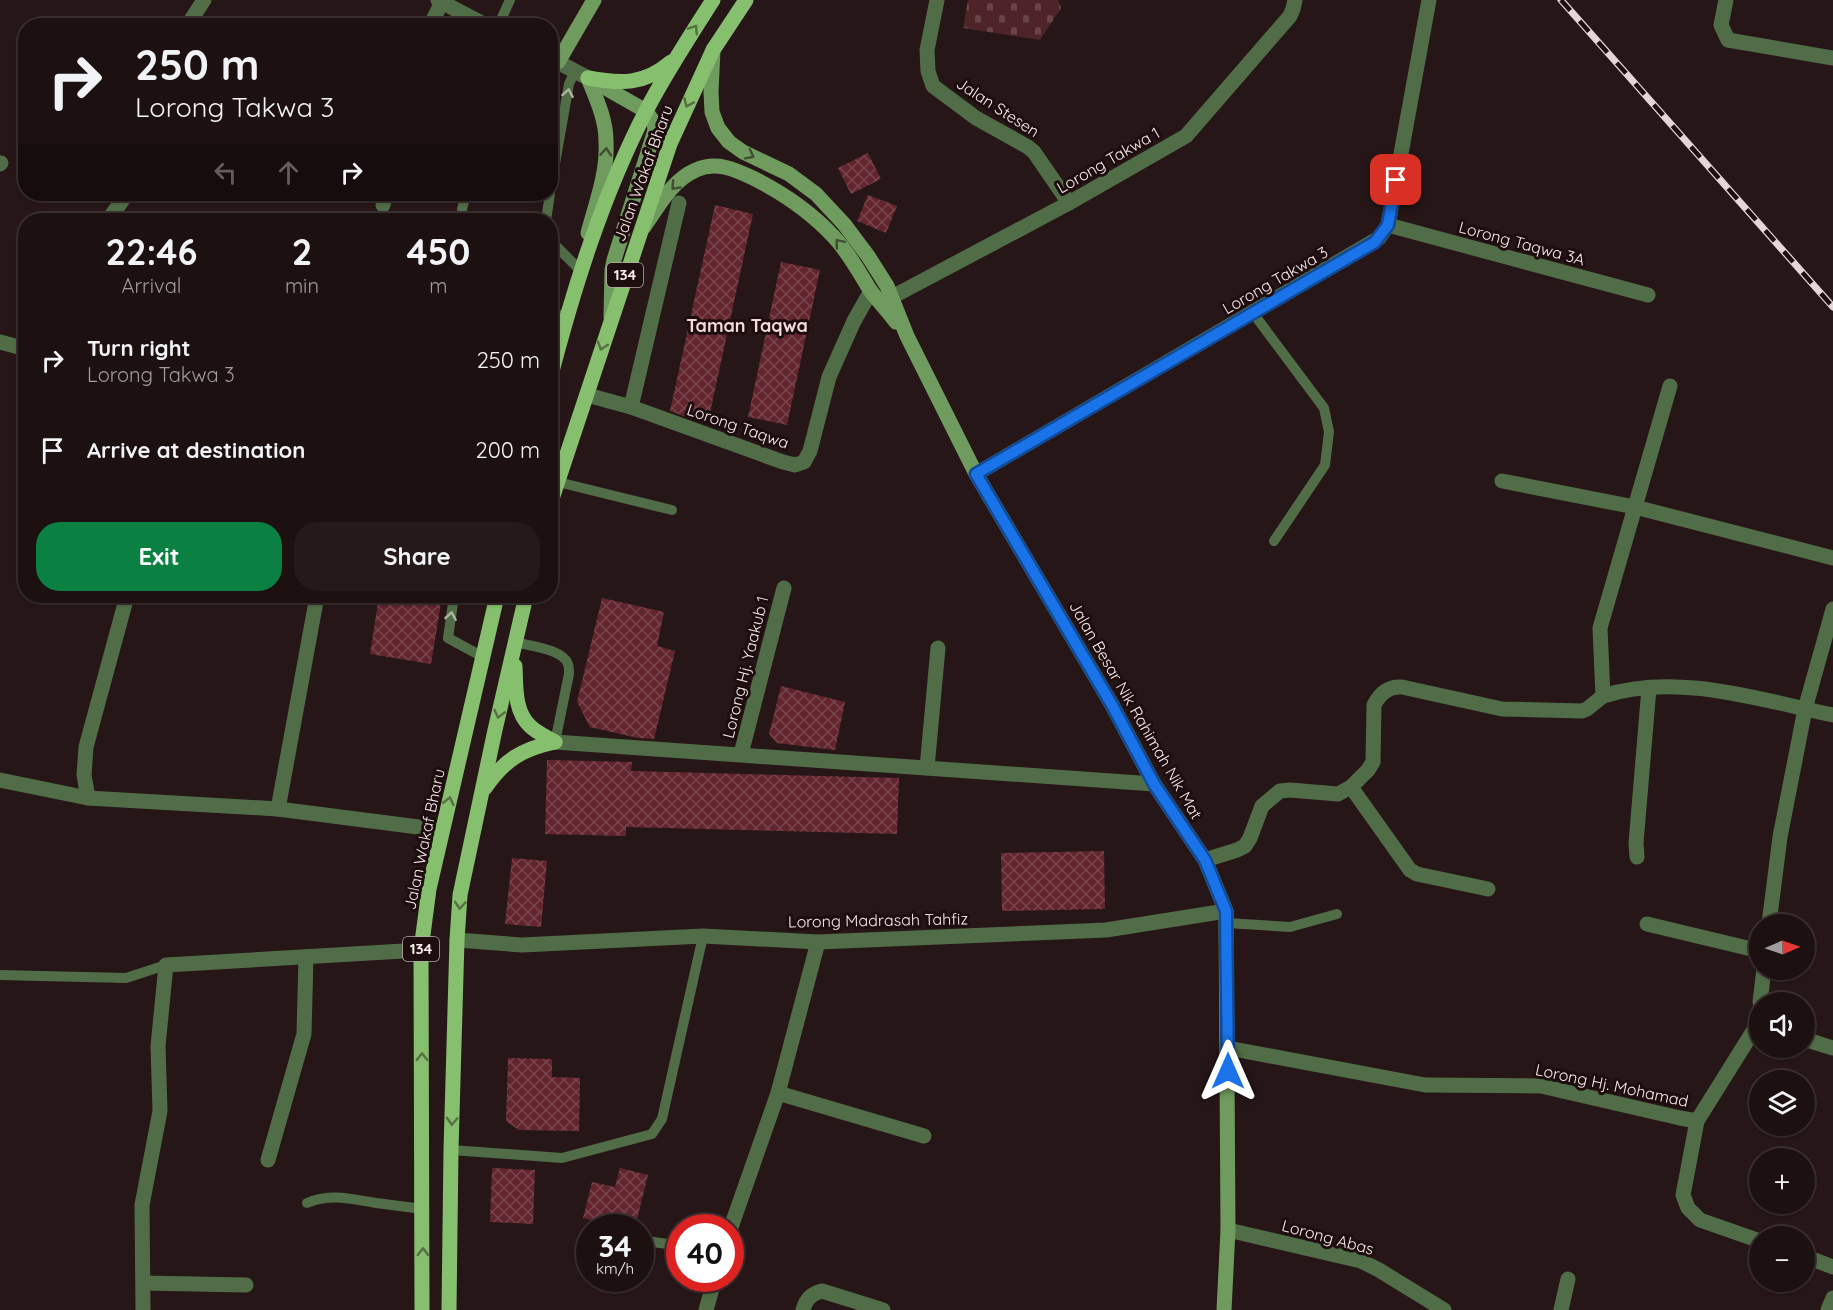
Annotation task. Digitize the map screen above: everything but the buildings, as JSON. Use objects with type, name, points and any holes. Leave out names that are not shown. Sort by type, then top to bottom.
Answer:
[{"type":"main road","name":"Jalan Wakaf Bharu","points":[[558,318],[581,271],[621,163],[646,111],[675,58],[713,0]]},
{"type":"main road","name":"Jalan Wakaf Bharu","points":[[558,482],[670,144],[713,50],[746,0]]},
{"type":"main road","points":[[582,75],[612,82],[630,82],[662,70],[675,58]]},
{"type":"main road","name":"Jalan Wakaf Bharu","points":[[422,1310],[421,950],[429,889],[495,603]]},
{"type":"main road","name":"134","points":[[449,1310],[451,1150],[460,895],[524,603]]},
{"type":"main road","points":[[515,642],[516,696],[521,713],[530,726],[555,742]]},
{"type":"main road","points":[[482,792],[495,773],[513,757],[533,747],[555,742]]},
{"type":"street","points":[[192,18],[204,0]]},
{"type":"street","points":[[558,54],[594,0]]},
{"type":"street","name":"Jalan Stesen","points":[[937,0],[927,51],[928,71],[933,86],[976,118],[1034,152],[1069,203]]},
{"type":"street","name":"Lorong Takwa 1","points":[[892,297],[1069,203],[1186,136],[1290,16],[1295,0]]},
{"type":"street","points":[[1388,225],[1429,0]]},
{"type":"street","points":[[1726,0],[1721,25],[1728,40],[1833,58]]},
{"type":"street","points":[[433,18],[440,1],[472,18]]},
{"type":"street","name":"Jalan Besar Nik Rahimah Nik Mat","points":[[713,50],[712,112],[718,128],[729,142],[743,152],[789,174],[816,194],[844,224],[868,256],[892,297],[907,336],[976,474],[1112,705],[1154,784],[1205,860],[1226,917],[1228,1230],[1224,1310]]},
{"type":"street","points":[[558,62],[646,111],[654,123],[654,137],[614,260],[610,321]]},
{"type":"street","name":"Jalan Wakaf Bharu","points":[[581,271],[605,167],[606,140],[601,113],[582,75]]},
{"type":"street","name":"Jalan Besar Nik Rahimah Nik Mat","points":[[639,234],[682,178],[695,170],[708,166],[724,166],[737,170],[780,192],[807,211],[835,237],[853,260],[871,291],[907,336]]},
{"type":"street","points":[[113,213],[123,201]]},
{"type":"street","points":[[631,407],[679,203]]},
{"type":"street","name":"Lorong Taqwa 3A","points":[[1388,225],[1647,295]]},
{"type":"street","name":"Lorong Takwa 3","points":[[976,474],[1375,242],[1388,225]]},
{"type":"street","name":"Lorong Taqwa","points":[[587,395],[631,407],[783,462],[795,465],[804,462],[810,451],[829,377],[854,321],[871,291]]},
{"type":"street","points":[[0,342],[18,347]]},
{"type":"street","points":[[1603,696],[1600,628],[1670,386]]},
{"type":"street","points":[[1502,481],[1635,507],[1833,558]]},
{"type":"street","name":"Lorong Hj. Yaakub 1","points":[[741,754],[784,588]]},
{"type":"street","points":[[88,798],[84,775],[86,747],[125,603]]},
{"type":"street","points":[[278,809],[316,603]]},
{"type":"street","points":[[1771,914],[1780,837],[1805,709],[1833,609]]},
{"type":"street","points":[[927,768],[938,648]]},
{"type":"street","points":[[1205,860],[1245,846],[1260,809],[1280,791],[1338,794],[1351,788],[1373,762],[1374,705],[1378,698],[1390,688],[1402,687],[1502,709],[1581,711],[1603,696],[1622,690],[1701,687],[1833,715]]},
{"type":"street","points":[[1637,857],[1636,843],[1649,688]]},
{"type":"street","points":[[555,742],[1154,784]]},
{"type":"street","points":[[0,780],[88,798],[278,809],[442,830]]},
{"type":"street","points":[[1351,788],[1410,870],[1488,889]]},
{"type":"street","name":"Lorong Madrasah Tahfiz","points":[[457,940],[522,945],[704,936],[818,942],[1106,930],[1226,917]]},
{"type":"street","points":[[1647,924],[1749,948]]},
{"type":"street","points":[[736,1214],[778,1092],[818,942]]},
{"type":"street","points":[[143,1310],[142,1205],[160,1111],[158,1046],[166,965],[421,950]]},
{"type":"street","points":[[268,1160],[304,1034],[306,957]]},
{"type":"street","name":"Lorong Hj. Mohamad","points":[[1228,1048],[1425,1085],[1541,1086],[1698,1121],[1749,1039]]},
{"type":"street","points":[[1815,1042],[1833,1048]]},
{"type":"street","points":[[778,1092],[924,1136]]},
{"type":"street","points":[[1698,1121],[1683,1195],[1688,1208],[1700,1220],[1749,1237]]},
{"type":"street","name":"Lorong Abas","points":[[1228,1230],[1361,1261],[1444,1310]]},
{"type":"street","points":[[1815,1260],[1833,1267]]},
{"type":"street","points":[[1560,1310],[1568,1279]]},
{"type":"street","points":[[143,1283],[246,1285]]},
{"type":"street","points":[[803,1310],[805,1302],[813,1294],[822,1291],[883,1310]]},
{"type":"street","points":[[706,1310],[711,1292]]},
{"type":"street","points":[[1828,1310],[1833,1298]]},
{"type":"lane","points":[[502,18],[510,0]]},
{"type":"lane","points":[[558,147],[569,84],[582,75]]},
{"type":"lane","points":[[558,248],[581,271]]},
{"type":"lane","points":[[1253,313],[1324,408],[1329,432],[1325,465],[1274,541]]},
{"type":"lane","points":[[558,482],[672,510]]},
{"type":"lane","points":[[453,603],[448,638],[483,657]]},
{"type":"lane","points":[[515,642],[555,652],[563,657],[568,665],[569,674],[555,742]]},
{"type":"lane","points":[[1226,917],[1290,927],[1337,914]]},
{"type":"lane","points":[[451,1150],[562,1158],[652,1134],[662,1119],[704,936]]},
{"type":"lane","points":[[0,975],[126,978],[166,965]]},
{"type":"lane","points":[[307,1203],[316,1199],[343,1197],[423,1209]]},
{"type":"green space","points":[[968,0],[1058,0],[1061,8],[1040,40],[963,28]]},
{"type":"railway","points":[[1561,0],[1833,307]]},
{"type":"district","name":"Taman Taqwa","points":[[747,326]]},
{"type":"route","points":[[1228,1071],[1226,911],[1205,860],[1154,784],[1112,705],[976,474],[1375,242],[1388,225],[1396,180]]}]
